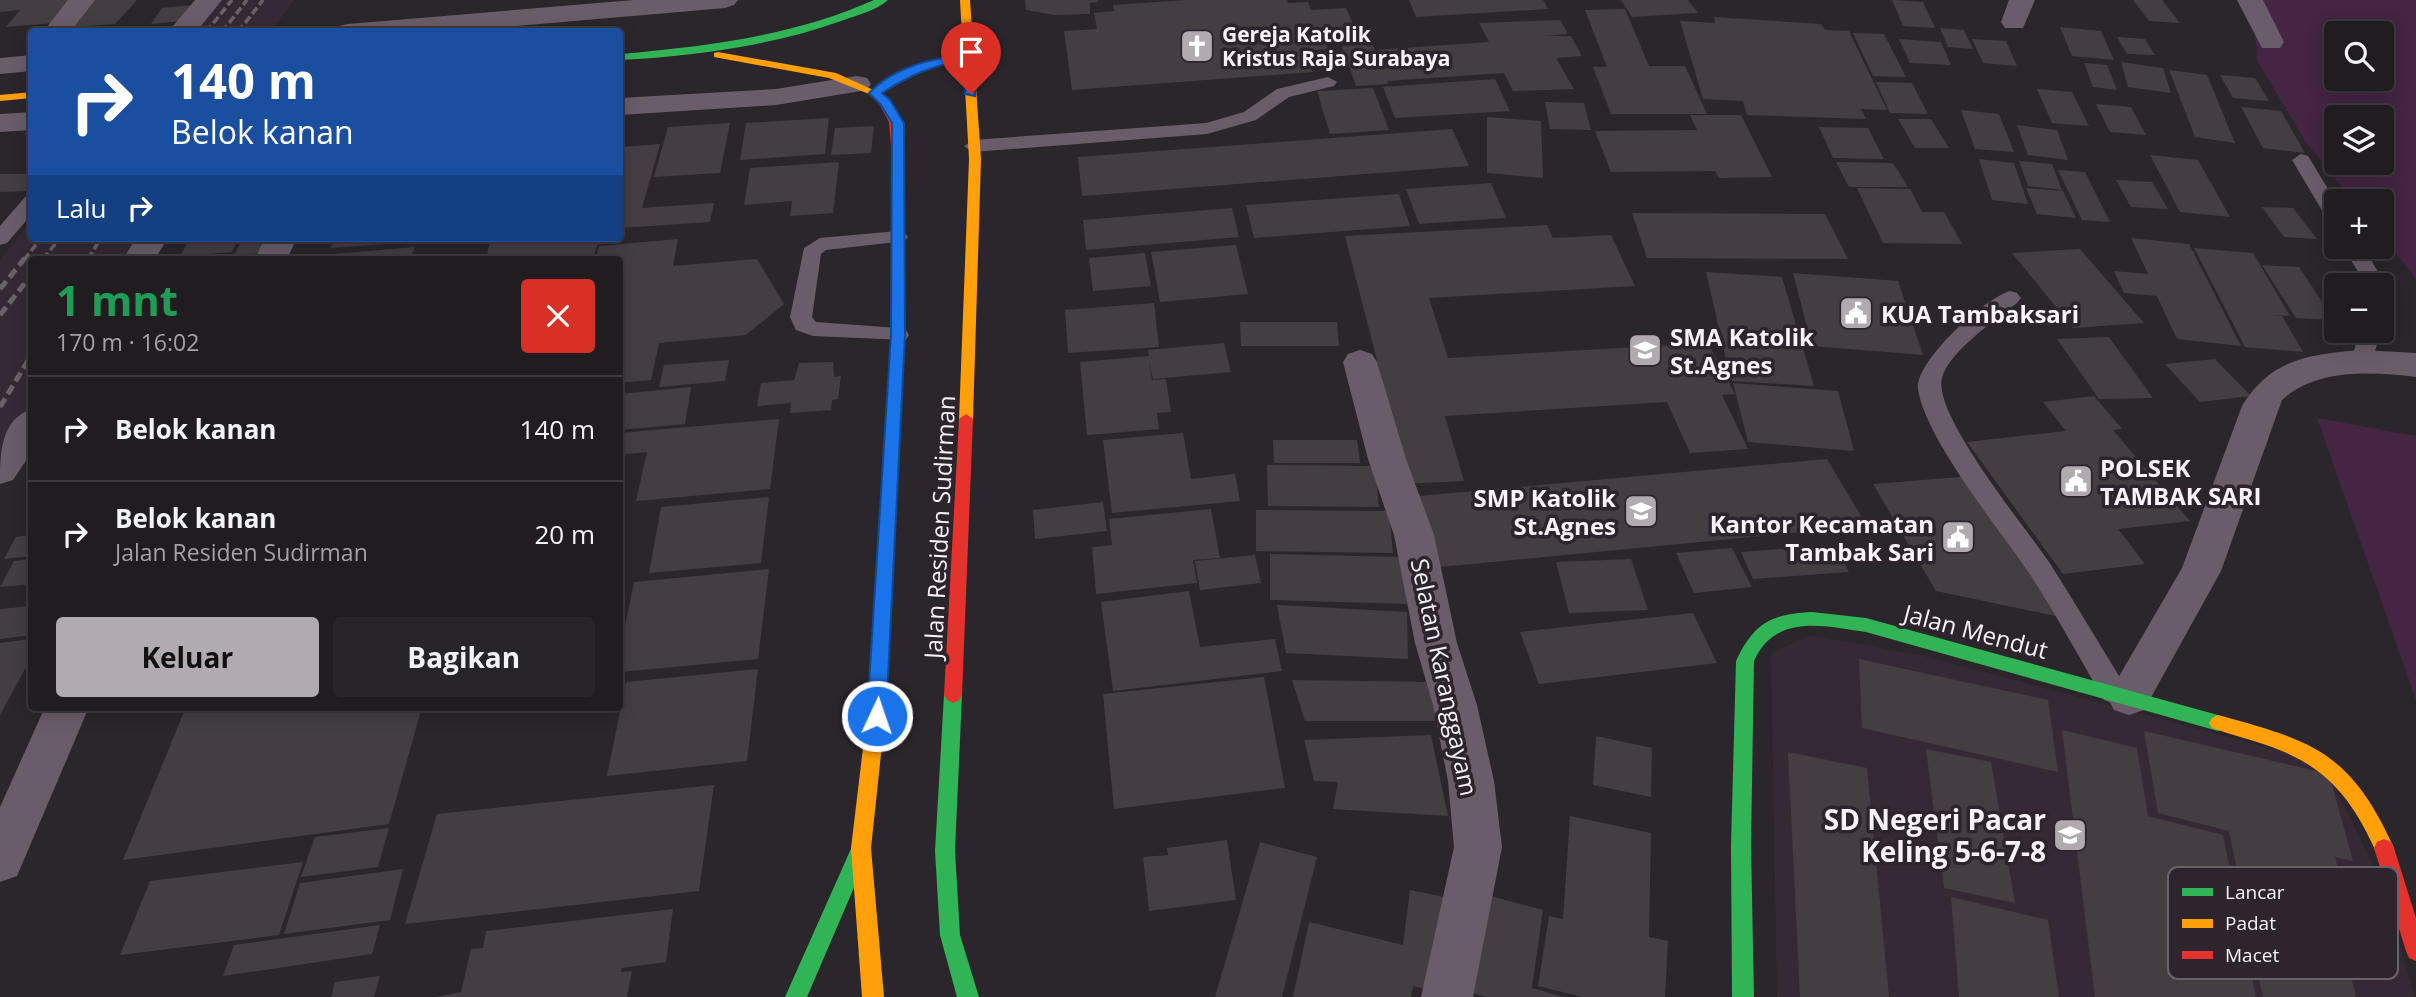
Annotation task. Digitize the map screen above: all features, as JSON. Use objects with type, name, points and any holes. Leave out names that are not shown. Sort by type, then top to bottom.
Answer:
[{"type":"main road","points":[[623,57],[687,52],[815,26],[852,15],[883,0]]},
{"type":"main road","name":"Jalan Residen Sudirman","points":[[965,0],[970,56],[974,256],[946,851],[950,935],[968,997]]},
{"type":"main road","points":[[687,52],[806,70],[866,88],[886,103],[898,123],[898,335],[877,716],[861,848],[873,997]]},
{"type":"main road","points":[[866,88],[928,63],[970,56]]},
{"type":"main road","points":[[0,98],[28,95]]},
{"type":"main road","name":"Jalan Mendut","points":[[1743,997],[1742,684],[1745,661],[1753,640],[1765,630],[1788,621],[1827,619],[1866,625],[2277,739],[2306,752],[2334,771],[2369,814],[2387,867]]},
{"type":"main road","points":[[796,997],[861,848]]},
{"type":"main road","name":"Jalan Mendut","points":[[2398,899],[2416,951]]},
{"type":"street","points":[[59,28],[82,0]]},
{"type":"street","points":[[184,28],[209,0]]},
{"type":"street","points":[[381,28],[564,6],[724,0]]},
{"type":"street","points":[[2250,0],[2271,41]]},
{"type":"street","points":[[0,66],[28,62]]},
{"type":"street","points":[[623,107],[866,88]]},
{"type":"street","points":[[0,123],[28,121]]},
{"type":"street","points":[[2121,694],[2201,572],[2260,406],[2273,387],[2366,347],[2416,365]]},
{"type":"street","name":"Selatan Karanggayam","points":[[1360,362],[1387,459],[1414,535],[1436,643],[1455,705],[1471,781],[1478,847],[1447,997]]},
{"type":"street","points":[[0,470],[28,428]]},
{"type":"street","points":[[0,860],[65,711]]},
{"type":"lane","points":[[973,146],[1207,128],[1250,117],[1283,93],[1328,82]]},
{"type":"lane","points":[[2301,160],[2324,198]]},
{"type":"lane","points":[[0,239],[28,206]]},
{"type":"lane","points":[[898,237],[820,244],[811,252],[801,317],[804,325],[813,330],[898,335]]},
{"type":"lane","points":[[2010,298],[1947,352],[1934,367],[1929,386],[1952,440],[2121,694]]},
{"type":"shaded area","points":[[211,0],[294,0],[273,28],[188,28]]},
{"type":"shaded area","points":[[2253,0],[2416,0],[2416,279],[2394,251],[2394,189],[2343,189],[2332,175],[2394,175],[2394,105],[2324,105],[2324,165],[2305,141],[2257,60]]},
{"type":"shaded area","points":[[28,225],[28,242],[132,242],[125,256],[28,256],[28,433],[0,484],[0,260]]},
{"type":"shaded area","points":[[2317,418],[2416,436],[2416,700],[2402,660]]},
{"type":"shaded area","name":"SD Negeri Pacar Keling 5-6-7-8","points":[[1810,635],[1924,656],[2323,762],[2374,867],[2168,867],[2168,979],[2398,979],[2398,938],[2415,997],[1777,997],[1771,654]]},
{"type":"building","points":[[0,0],[74,0],[54,23],[6,27],[20,10],[0,12]]},
{"type":"building","points":[[92,0],[137,0],[115,24],[73,27]]},
{"type":"building","points":[[1025,0],[1098,2],[1090,3],[1090,14],[1054,15],[1026,10]]},
{"type":"building","name":"Gereja Katolik Kristus Raja Surabaya","points":[[1187,0],[1287,0],[1288,3],[1308,2],[1311,10],[1346,8],[1360,40],[1326,43],[1328,49],[1305,51],[1313,72],[1072,90],[1064,31],[1097,29],[1094,13],[1114,11],[1113,5]]},
{"type":"building","points":[[1409,0],[1543,0],[1548,9],[1416,17]]},
{"type":"building","points":[[1621,0],[1688,0],[1698,13],[1632,17]]},
{"type":"building","points":[[1892,0],[1923,2],[1935,28],[1903,26]]},
{"type":"building","points":[[2133,0],[2162,0],[2180,23],[2149,21]]},
{"type":"building","points":[[193,5],[183,21],[151,24],[162,8]]},
{"type":"building","points":[[1625,9],[1649,66],[1685,66],[1707,114],[1611,114],[1593,67],[1607,67],[1585,10]]},
{"type":"building","points":[[1714,17],[1821,24],[1825,30],[1849,31],[1887,110],[1861,109],[1866,119],[1747,115],[1743,101],[1703,99],[1680,21],[1715,23]]},
{"type":"building","points":[[1560,20],[1568,34],[1544,36],[1571,36],[1582,56],[1556,58],[1574,89],[1513,91],[1504,73],[1387,81],[1388,84],[1356,86],[1342,46],[1372,44],[1375,50],[1489,42],[1479,23]]},
{"type":"building","points":[[2060,27],[2101,31],[2114,60],[2072,56]]},
{"type":"building","points":[[1940,28],[1964,30],[1973,49],[1948,47]]},
{"type":"building","points":[[1853,33],[1884,34],[1906,77],[1873,76]]},
{"type":"building","points":[[2117,37],[2145,39],[2155,55],[2127,54]]},
{"type":"building","points":[[1899,39],[1941,42],[1951,65],[1910,63]]},
{"type":"building","points":[[1972,39],[2006,41],[2017,66],[1983,63]]},
{"type":"building","points":[[2121,62],[2163,68],[2171,93],[2128,87]]},
{"type":"building","points":[[2084,63],[2107,65],[2117,90],[2093,87]]},
{"type":"building","points":[[2169,70],[2207,75],[2235,143],[2195,137]]},
{"type":"building","points":[[2220,75],[2255,78],[2269,101],[2233,98]]},
{"type":"building","points":[[1495,79],[1510,111],[1395,118],[1383,87]]},
{"type":"building","points":[[1876,82],[1912,83],[1928,114],[1890,113]]},
{"type":"building","points":[[1373,88],[1389,130],[1330,134],[1317,91]]},
{"type":"building","points":[[2037,89],[2072,92],[2089,126],[2052,123]]},
{"type":"building","points":[[1545,102],[1584,103],[1591,130],[1550,129]]},
{"type":"building","points":[[2096,104],[2131,107],[2146,135],[2110,132]]},
{"type":"building","points":[[2241,107],[2281,111],[2305,153],[2263,148]]},
{"type":"building","points":[[1961,110],[1999,114],[2014,152],[1975,149]]},
{"type":"building","points":[[1690,115],[1741,115],[1772,177],[1719,178],[1715,171],[1611,172],[1595,131],[1697,130]]},
{"type":"building","points":[[1487,117],[1541,121],[1543,178],[1487,173]]},
{"type":"building","points":[[829,118],[825,154],[740,160],[746,123]]},
{"type":"building","points":[[1898,119],[1931,119],[1949,148],[1915,148]]},
{"type":"building","points":[[730,123],[720,173],[654,177],[668,127]]},
{"type":"building","points":[[2017,125],[2057,130],[2068,160],[2028,155]]},
{"type":"building","points":[[874,126],[871,153],[831,155],[835,128]]},
{"type":"building","points":[[1819,127],[1868,128],[1884,159],[1833,158]]},
{"type":"building","points":[[1452,129],[1469,166],[1082,196],[1078,157]]},
{"type":"building","points":[[660,144],[642,208],[714,203],[710,222],[623,228],[623,147]]},
{"type":"building","points":[[2150,155],[2198,160],[2230,217],[2180,212]]},
{"type":"building","points":[[1979,159],[2014,163],[2028,204],[1992,200]]},
{"type":"building","points":[[2019,161],[2052,164],[2062,190],[2028,186]]},
{"type":"building","points":[[839,162],[833,213],[790,216],[792,201],[744,205],[750,168]]},
{"type":"building","points":[[1836,162],[1893,163],[1908,187],[1849,187]]},
{"type":"building","points":[[2058,170],[2085,172],[2110,222],[2082,220]]},
{"type":"building","points":[[0,174],[28,174],[28,191],[0,192]]},
{"type":"building","points":[[2116,180],[2152,182],[2168,209],[2131,207]]},
{"type":"building","points":[[1491,183],[1506,218],[1419,224],[1406,189]]},
{"type":"building","points":[[1857,188],[1910,189],[1922,212],[1944,212],[1962,244],[1883,243]]},
{"type":"building","points":[[2026,188],[2063,191],[2076,218],[2037,214]]},
{"type":"building","points":[[1399,194],[1410,226],[1254,238],[1246,205]]},
{"type":"building","points":[[2262,207],[2293,208],[2317,239],[2284,237]]},
{"type":"building","points":[[1232,208],[1239,237],[1086,250],[1083,220]]},
{"type":"building","points":[[1632,213],[1825,214],[1848,259],[1647,258]]},
{"type":"building","name":"SMA Katolik St.Agnes","points":[[1547,225],[1553,238],[1611,235],[1635,286],[1429,298],[1448,358],[1708,343],[1735,394],[1722,395],[1748,449],[1690,453],[1667,402],[1445,416],[1464,481],[1402,484],[1381,376],[1345,236]]},
{"type":"building","points":[[2131,238],[2189,244],[2241,346],[2177,339],[2157,296],[2124,293],[2114,271],[2148,274]]},
{"type":"building","points":[[678,239],[673,266],[757,259],[784,304],[746,335],[659,343],[651,380],[623,383],[623,256],[597,256],[599,246]]},
{"type":"building","points":[[188,242],[237,242],[232,252],[180,256]]},
{"type":"building","points":[[241,242],[265,242],[259,253],[234,255]]},
{"type":"building","points":[[333,242],[387,242],[386,244],[330,248]]},
{"type":"building","points":[[490,242],[609,242],[597,245],[594,256],[487,256]]},
{"type":"building","points":[[1236,245],[1248,294],[1160,302],[1151,252]]},
{"type":"building","points":[[415,247],[411,256],[323,255]]},
{"type":"building","points":[[2194,248],[2253,253],[2290,316],[2274,315],[2282,316],[2303,352],[2245,347]]},
{"type":"building","points":[[2080,249],[2144,323],[2073,328],[2012,253]]},
{"type":"building","points":[[1145,253],[1151,286],[1093,291],[1089,258]]},
{"type":"building","points":[[2262,265],[2299,267],[2324,305],[2324,319],[2296,318]]},
{"type":"building","points":[[1706,272],[1782,277],[1814,386],[1731,381]]},
{"type":"building","name":"KUA Tambaksari","points":[[1793,273],[1898,281],[1923,355],[1812,346]]},
{"type":"building","points":[[1154,303],[1159,347],[1068,353],[1065,310]]},
{"type":"building","points":[[1240,322],[1337,322],[1339,346],[1241,346]]},
{"type":"building","points":[[2109,337],[2153,398],[2099,399],[2057,339]]},
{"type":"building","points":[[1224,343],[1231,372],[1153,379],[1149,360],[1152,380],[1166,379],[1171,412],[1157,413],[1159,429],[1087,435],[1080,362],[1149,356],[1148,350]]},
{"type":"building","points":[[2215,359],[2251,396],[2200,402],[2165,364]]},
{"type":"building","points":[[729,360],[725,381],[659,387],[664,365]]},
{"type":"building","points":[[833,362],[834,377],[841,376],[838,399],[832,400],[831,410],[790,413],[791,403],[757,406],[761,383],[794,380],[799,363]]},
{"type":"building","points":[[1733,383],[1838,391],[1854,451],[1748,442]]},
{"type":"building","points":[[691,387],[685,424],[623,430],[623,394]]},
{"type":"building","name":"POLSEK TAMBAK SARI","points":[[2094,396],[2122,429],[2113,430],[2190,521],[2118,529],[2145,564],[2063,574],[1967,442],[2066,431],[2043,402]]},
{"type":"building","points":[[779,419],[770,489],[636,501],[647,452],[623,455],[623,433]]},
{"type":"building","points":[[1183,433],[1191,479],[1235,474],[1240,501],[1112,513],[1103,440]]},
{"type":"building","points":[[1273,440],[1357,440],[1360,463],[1274,463]]},
{"type":"building","name":"SMP Katolik St.Agnes","points":[[1827,459],[1867,526],[1440,567],[1419,496]]},
{"type":"building","points":[[1267,465],[1375,466],[1379,507],[1268,506]]},
{"type":"building","name":"Kantor Kecamatan Tambak Sari","points":[[1972,476],[2065,618],[1936,591],[1873,484]]},
{"type":"building","points":[[769,497],[761,563],[649,573],[661,507]]},
{"type":"building","points":[[1103,502],[1107,531],[1035,539],[1033,510]]},
{"type":"building","points":[[1211,509],[1220,558],[1193,560],[1197,583],[1096,594],[1092,547],[1112,545],[1109,519]]},
{"type":"building","points":[[1256,510],[1389,511],[1393,553],[1256,551]]},
{"type":"building","points":[[28,536],[28,556],[4,559],[16,537]]},
{"type":"building","points":[[1834,545],[1849,572],[1753,579],[1741,552]]},
{"type":"building","points":[[1732,548],[1752,587],[1694,593],[1676,553]]},
{"type":"building","points":[[1270,554],[1403,557],[1407,604],[1270,600]]},
{"type":"building","points":[[1255,555],[1261,583],[1200,590],[1195,561]]},
{"type":"building","points":[[28,559],[28,584],[0,587],[14,561]]},
{"type":"building","points":[[1631,559],[1648,610],[1569,613],[1556,562]]},
{"type":"building","points":[[769,569],[758,659],[623,672],[623,635],[634,582]]},
{"type":"building","points":[[1189,591],[1200,647],[1275,639],[1282,671],[1113,691],[1101,602]]},
{"type":"building","points":[[1277,605],[1407,612],[1408,659],[1286,653]]},
{"type":"building","points":[[28,606],[28,636],[0,639],[0,609]]},
{"type":"building","points":[[1693,613],[1717,663],[1539,684],[1520,632]]},
{"type":"building","points":[[28,640],[28,663],[0,715],[0,643]]},
{"type":"building","points":[[1859,659],[2048,700],[2058,772],[1862,728]]},
{"type":"building","points":[[758,669],[747,761],[607,776],[620,711],[623,711],[626,682]]},
{"type":"building","points":[[1264,677],[1285,788],[1114,809],[1103,694]]},
{"type":"building","points":[[1292,680],[1434,682],[1439,721],[1305,721]]},
{"type":"building","points":[[184,711],[421,711],[389,824],[123,860]]},
{"type":"building","points":[[2062,730],[2137,748],[2148,816],[2223,835],[2230,867],[2168,867],[2168,979],[2252,979],[2256,997],[2095,997]]},
{"type":"building","points":[[2144,731],[2329,774],[2353,861],[2335,857],[2338,867],[2236,867],[2229,831],[2158,813]]},
{"type":"building","points":[[1431,735],[1448,816],[1333,809],[1338,782],[1314,781],[1304,740]]},
{"type":"building","points":[[1596,736],[1652,748],[1651,797],[1593,785]]},
{"type":"building","points":[[1926,749],[1991,762],[2015,903],[1944,888]]},
{"type":"building","points":[[1788,752],[1867,768],[1889,997],[1800,997]]},
{"type":"building","points":[[714,785],[699,891],[405,924],[437,814]]},
{"type":"building","points":[[1570,816],[1651,833],[1649,937],[1668,941],[1665,997],[1582,997],[1538,986],[1549,916],[1563,919]]},
{"type":"building","points":[[389,828],[378,867],[301,877],[315,837]]},
{"type":"building","points":[[1227,840],[1236,900],[1149,911],[1143,857],[1168,855],[1167,848]]},
{"type":"building","points":[[1260,842],[1317,857],[1282,997],[1215,997]]},
{"type":"building","points":[[303,862],[279,935],[120,955],[150,881]]},
{"type":"building","points":[[403,869],[390,920],[284,934],[300,883]]},
{"type":"building","points":[[1410,890],[1454,899],[1436,992],[1413,986],[1411,997],[1293,997],[1309,922],[1403,945]]},
{"type":"building","points":[[1479,893],[1543,910],[1532,988],[1564,997],[1486,997],[1461,990]]},
{"type":"building","points":[[1951,897],[2048,920],[2059,997],[1959,997]]},
{"type":"building","points":[[673,909],[666,962],[622,968],[621,972],[632,971],[627,997],[436,997],[461,992],[471,949],[483,948],[486,931]]},
{"type":"building","points":[[380,925],[372,954],[223,976],[234,945]]},
{"type":"building","points":[[380,976],[374,997],[331,997],[335,982]]},
{"type":"building","points":[[2259,979],[2352,979],[2356,997],[2263,997]]},
{"type":"railway","points":[[209,28],[232,0]]},
{"type":"railway","points":[[225,28],[247,0]]},
{"type":"railway","points":[[241,28],[263,0]]},
{"type":"railway","points":[[24,260],[38,242]]},
{"type":"railway","points":[[45,256],[57,242]]},
{"type":"railway","points":[[90,256],[99,242]]},
{"type":"railway","points":[[0,289],[25,258]]},
{"type":"railway","points":[[0,315],[28,279]]},
{"type":"railway","points":[[0,407],[28,361]]},
{"type":"traffic: fast","points":[[623,57],[721,47],[788,34],[852,14],[883,0]]},
{"type":"traffic: fast","points":[[878,698],[898,335],[898,180]]},
{"type":"traffic: fast","points":[[1743,997],[1741,845],[1745,661],[1753,643],[1765,631],[1795,620],[1830,620],[1866,625],[2218,723]]},
{"type":"traffic: fast","points":[[953,695],[945,851],[950,935],[968,997]]},
{"type":"traffic: fast","points":[[796,997],[861,848]]},
{"type":"traffic: slow","points":[[965,0],[975,159],[966,419]]},
{"type":"traffic: slow","points":[[718,55],[832,75],[874,93]]},
{"type":"traffic: slow","points":[[0,98],[28,95]]},
{"type":"traffic: slow","points":[[873,997],[861,848],[878,698]]},
{"type":"traffic: slow","points":[[2218,723],[2275,740],[2320,761],[2339,776],[2355,795],[2370,818],[2384,848]]},
{"type":"traffic: jam","points":[[898,180],[899,144],[895,122],[884,103],[874,93],[919,67],[970,56]]},
{"type":"traffic: jam","points":[[953,695],[966,419]]},
{"type":"traffic: jam","points":[[2384,848],[2390,867]]},
{"type":"traffic: jam","points":[[2398,893],[2416,951]]},
{"type":"place","name":"Gereja Katolik Kristus Raja Surabaya","points":[[1197,46]]},
{"type":"place","name":"KUA Tambaksari","points":[[1856,313]]},
{"type":"place","name":"SMA Katolik St.Agnes","points":[[1645,350]]},
{"type":"place","name":"POLSEK TAMBAK SARI","points":[[2076,481]]},
{"type":"place","name":"SMP Katolik St.Agnes","points":[[1641,511]]},
{"type":"place","name":"Kantor Kecamatan Tambak Sari","points":[[1958,537]]},
{"type":"place","name":"SD Negeri Pacar Keling 5-6-7-8","points":[[2070,835]]},
{"type":"route","points":[[877,716],[898,335],[898,123],[886,103],[874,93],[908,71],[928,63],[970,56],[971,94]]}]
